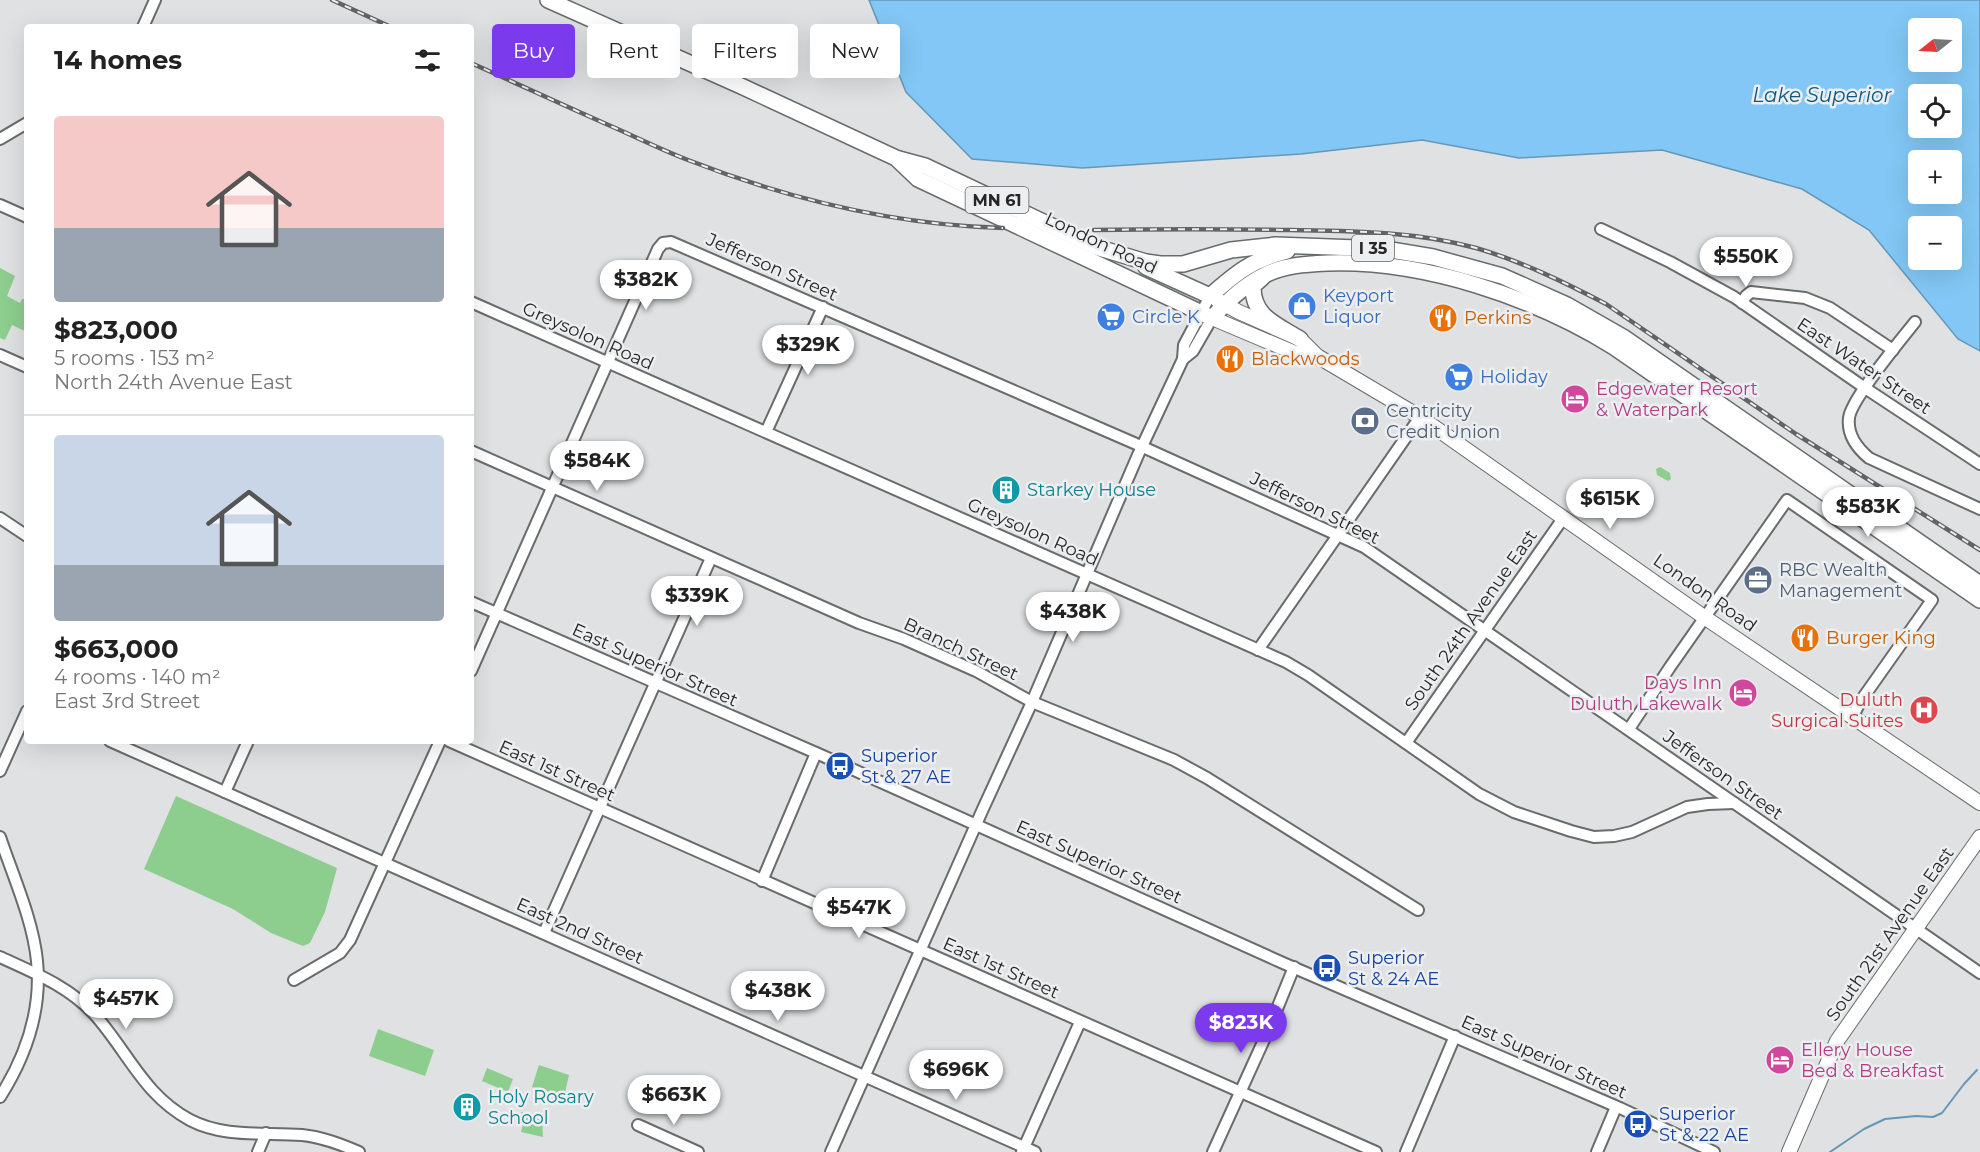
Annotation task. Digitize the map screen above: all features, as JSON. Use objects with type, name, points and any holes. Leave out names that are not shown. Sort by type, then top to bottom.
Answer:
[{"type":"highway","name":"London Road","points":[[548,0],[896,158],[918,179],[1206,315]]},
{"type":"highway","name":"MN 61","points":[[896,158],[926,166],[1096,247]]},
{"type":"highway","points":[[1096,247],[1146,262],[1172,265],[1244,248],[1276,244],[1314,246]]},
{"type":"highway","name":"I 35","points":[[1210,296],[1244,267],[1268,256],[1314,246],[1385,249],[1432,257],[1502,276],[1567,305],[1623,337],[1980,584]]},
{"type":"highway","name":"London Road","points":[[1096,247],[1131,260],[1210,296]]},
{"type":"highway","name":"I 35","points":[[1225,304],[1240,289],[1266,274],[1285,267],[1349,262],[1420,270],[1505,295],[1560,317],[1614,347],[1980,600]]},
{"type":"highway","points":[[1266,274],[1253,286],[1253,299],[1260,314],[1300,339]]},
{"type":"highway","points":[[1206,315],[1225,304]]},
{"type":"main road","name":"London Road","points":[[1210,296],[1300,339],[1317,356],[1420,417],[1704,617],[1980,804]]},
{"type":"main road","name":"London Road","points":[[1206,315],[1295,353],[1317,356]]},
{"type":"main road","name":"South 21st Avenue East","points":[[1789,1152],[1837,1041],[1980,837]]},
{"type":"street","points":[[144,24],[155,0]]},
{"type":"street","points":[[0,139],[24,125]]},
{"type":"street","points":[[0,205],[24,216]]},
{"type":"street","name":"East Water Street","points":[[1601,229],[1670,262],[1742,303],[1980,464]]},
{"type":"street","name":"Jefferson Street","points":[[607,363],[658,249],[666,242],[675,243],[1142,447],[1364,547],[1980,973]]},
{"type":"street","points":[[1742,303],[1751,292],[1805,298],[1830,309],[1893,350]]},
{"type":"street","points":[[831,1152],[1183,359],[1184,345],[1206,315],[1210,296]]},
{"type":"street","name":"Greysolon Road","points":[[474,303],[1258,650],[1308,675],[1479,794],[1522,815],[1594,837],[1614,837],[1632,832],[1687,807],[1734,803]]},
{"type":"street","points":[[766,432],[823,308]]},
{"type":"street","points":[[1915,322],[1865,388],[1849,416],[1851,436],[1869,458],[1980,509]]},
{"type":"street","points":[[0,355],[24,366]]},
{"type":"street","points":[[474,664],[607,363]]},
{"type":"street","points":[[1258,650],[1420,417]]},
{"type":"street","name":"Branch Street","points":[[474,452],[711,558],[976,671],[1032,702],[1184,765],[1418,910]]},
{"type":"street","points":[[1629,729],[1704,617],[1787,501],[1932,600],[1860,702],[1852,718]]},
{"type":"street","name":"South 24th Avenue East","points":[[1406,742],[1564,517]]},
{"type":"street","points":[[0,518],[24,534]]},
{"type":"street","points":[[544,933],[711,558]]},
{"type":"street","name":"East Superior Street","points":[[474,603],[1714,1152]]},
{"type":"street","points":[[0,771],[24,718]]},
{"type":"street","name":"East 2nd Street","points":[[117,744],[865,1076],[1024,1150],[1035,1152]]},
{"type":"street","points":[[225,792],[247,744]]},
{"type":"street","points":[[294,980],[327,962],[343,950],[357,926],[439,744]]},
{"type":"street","name":"East 1st Street","points":[[456,744],[1376,1152]]},
{"type":"street","points":[[762,881],[816,753]]},
{"type":"street","points":[[0,837],[32,934],[38,973],[35,1012],[29,1038],[20,1062],[0,1097]]},
{"type":"street","points":[[0,957],[38,973],[76,998],[95,1015],[140,1077],[157,1096],[191,1121],[208,1128],[229,1132],[319,1137],[359,1152]]},
{"type":"street","points":[[1213,1152],[1294,967]]},
{"type":"street","points":[[1024,1150],[1080,1022]]},
{"type":"street","points":[[1406,1152],[1455,1036]]},
{"type":"street","points":[[1597,1152],[1616,1107]]},
{"type":"street","points":[[638,1125],[698,1152]]},
{"type":"street","points":[[258,1152],[266,1133]]},
{"type":"green space","points":[[0,268],[15,276],[7,296],[20,303],[24,299],[24,331],[12,325],[5,340],[0,338]]},
{"type":"green space","points":[[1660,467],[1670,473],[1671,479],[1668,481],[1657,475],[1656,469]]},
{"type":"green space","points":[[176,796],[337,868],[325,912],[310,943],[303,946],[271,933],[233,909],[144,869]]},
{"type":"green space","points":[[378,1029],[434,1050],[425,1076],[369,1056]]},
{"type":"green space","points":[[539,1065],[569,1075],[564,1097],[532,1087]]},
{"type":"green space","points":[[487,1068],[513,1079],[508,1092],[482,1081]]},
{"type":"green space","points":[[521,1112],[542,1121],[543,1137],[521,1132],[524,1121]]},
{"type":"water","name":"Lake Superior","points":[[869,0],[1980,0],[1980,351],[1958,339],[1869,230],[1802,189],[1662,150],[1519,158],[1422,140],[1301,154],[1082,168],[972,159],[906,92],[900,77],[900,24],[879,24]]},
{"type":"waterway","points":[[1830,1152],[1864,1129],[1885,1119],[1933,1117],[1942,1113],[1977,1070]]},
{"type":"railway","points":[[332,0],[384,24]]},
{"type":"railway","points":[[474,64],[669,152],[764,187],[843,208],[922,222],[1003,228]]},
{"type":"railway","points":[[1094,230],[1384,233],[1453,242],[1509,259],[1606,304],[1796,434],[1980,550]]},
{"type":"place","name":"Keyport Liquor","points":[[1302,306]]},
{"type":"place","name":"Circle K","points":[[1111,317]]},
{"type":"place","name":"Perkins","points":[[1443,318]]},
{"type":"place","name":"Blackwoods","points":[[1230,359]]},
{"type":"place","name":"Holiday","points":[[1459,377]]},
{"type":"place","name":"Edgewater Resort & Waterpark","points":[[1575,399]]},
{"type":"place","name":"Centricity Credit Union","points":[[1365,421]]},
{"type":"place","name":"Starkey House","points":[[1006,490]]},
{"type":"place","name":"RBC Wealth Management","points":[[1758,580]]},
{"type":"place","name":"Burger King","points":[[1805,638]]},
{"type":"place","name":"Days Inn Duluth Lakewalk","points":[[1743,693]]},
{"type":"place","name":"Duluth Surgical Suites","points":[[1924,710]]},
{"type":"place","name":"Superior St & 27 AE","points":[[840,766]]},
{"type":"place","name":"Superior St & 24 AE","points":[[1327,968]]},
{"type":"place","name":"Ellery House Bed & Breakfast","points":[[1780,1060]]},
{"type":"place","name":"Holy Rosary School","points":[[467,1107]]},
{"type":"place","name":"Superior St & 22 AE","points":[[1638,1124]]}]
